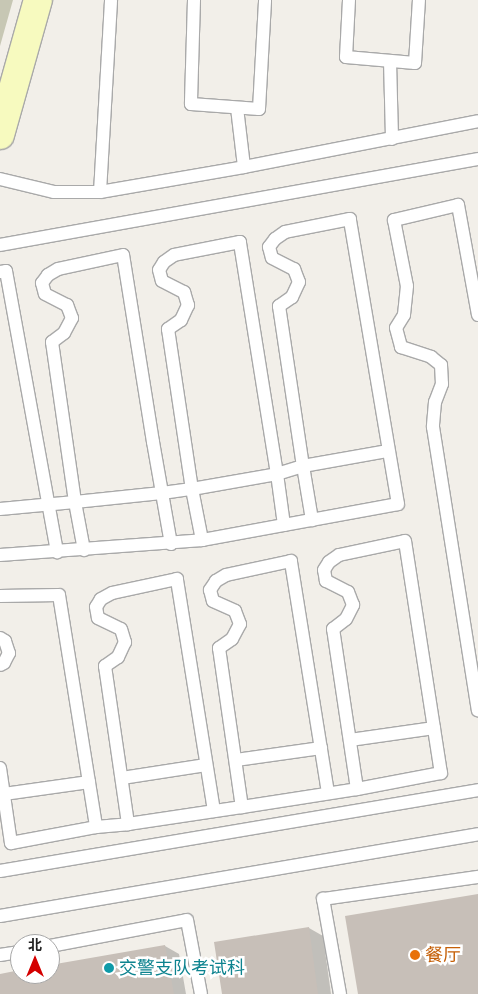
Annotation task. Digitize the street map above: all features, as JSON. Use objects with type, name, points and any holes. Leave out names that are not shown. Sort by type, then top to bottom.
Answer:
[{"type":"main road","points":[[0,135],[38,0]]},
{"type":"lane","points":[[100,192],[111,0]]},
{"type":"lane","points":[[194,0],[190,104],[259,110],[265,0]]},
{"type":"lane","points":[[349,0],[346,57],[415,63],[419,0]]},
{"type":"lane","points":[[390,61],[392,139]]},
{"type":"lane","points":[[238,108],[244,167]]},
{"type":"lane","points":[[0,179],[54,192],[100,192],[244,167],[478,121]]},
{"type":"lane","points":[[0,245],[478,159]]},
{"type":"lane","points":[[478,315],[458,205],[394,220],[407,286],[404,315],[396,328],[401,347],[430,357],[441,366],[442,384],[435,402],[433,427],[478,710]]},
{"type":"lane","points":[[0,555],[171,544],[202,540],[312,520],[398,504],[387,451],[350,219],[285,232],[275,239],[269,247],[272,258],[294,269],[299,282],[292,297],[279,306],[312,520]]},
{"type":"lane","points":[[202,540],[192,489],[168,329],[181,320],[188,305],[184,292],[162,281],[159,270],[164,262],[174,256],[240,242],[284,525]]},
{"type":"lane","points":[[84,550],[52,342],[64,333],[72,318],[67,305],[45,294],[42,283],[48,275],[58,269],[123,255],[171,544]]},
{"type":"lane","points":[[0,272],[6,271],[57,552]]},
{"type":"lane","points":[[0,509],[192,489],[277,474],[303,466],[387,451]]},
{"type":"lane","points":[[0,768],[4,794],[6,844],[96,827],[128,824],[357,789],[441,773],[404,541],[339,555],[329,562],[324,570],[326,581],[348,592],[353,605],[346,619],[333,628],[357,789]]},
{"type":"lane","points":[[242,807],[219,648],[232,639],[240,624],[235,612],[213,601],[210,590],[216,581],[226,575],[291,561],[328,793]]},
{"type":"lane","points":[[128,824],[105,666],[118,657],[125,642],[121,629],[98,618],[96,607],[102,599],[112,592],[177,579],[214,811]]},
{"type":"lane","points":[[0,596],[59,595],[96,827]]},
{"type":"lane","points":[[0,638],[5,641],[9,653],[4,663],[0,665]]},
{"type":"lane","points":[[350,740],[434,728]]},
{"type":"lane","points":[[236,760],[321,748]]},
{"type":"lane","points":[[122,778],[206,765]]},
{"type":"lane","points":[[4,794],[89,782]]},
{"type":"lane","points":[[0,870],[478,790]]},
{"type":"lane","points":[[0,916],[478,834]]},
{"type":"lane","points":[[340,994],[323,900],[478,878]]},
{"type":"lane","points":[[60,944],[187,920],[201,994]]},
{"type":"shaded area","points":[[0,0],[13,0],[0,46]]},
{"type":"building","name":"餐厅","points":[[478,894],[478,994],[358,994],[345,916]]},
{"type":"building","points":[[309,927],[318,994],[222,994],[214,942]]},
{"type":"building","name":"交警支队考试科","points":[[165,945],[174,994],[0,994],[0,974],[10,972],[10,984],[60,984],[60,963]]},
{"type":"place","name":"餐厅","points":[[415,955]]},
{"type":"place","name":"交警支队考试科","points":[[109,968]]}]
